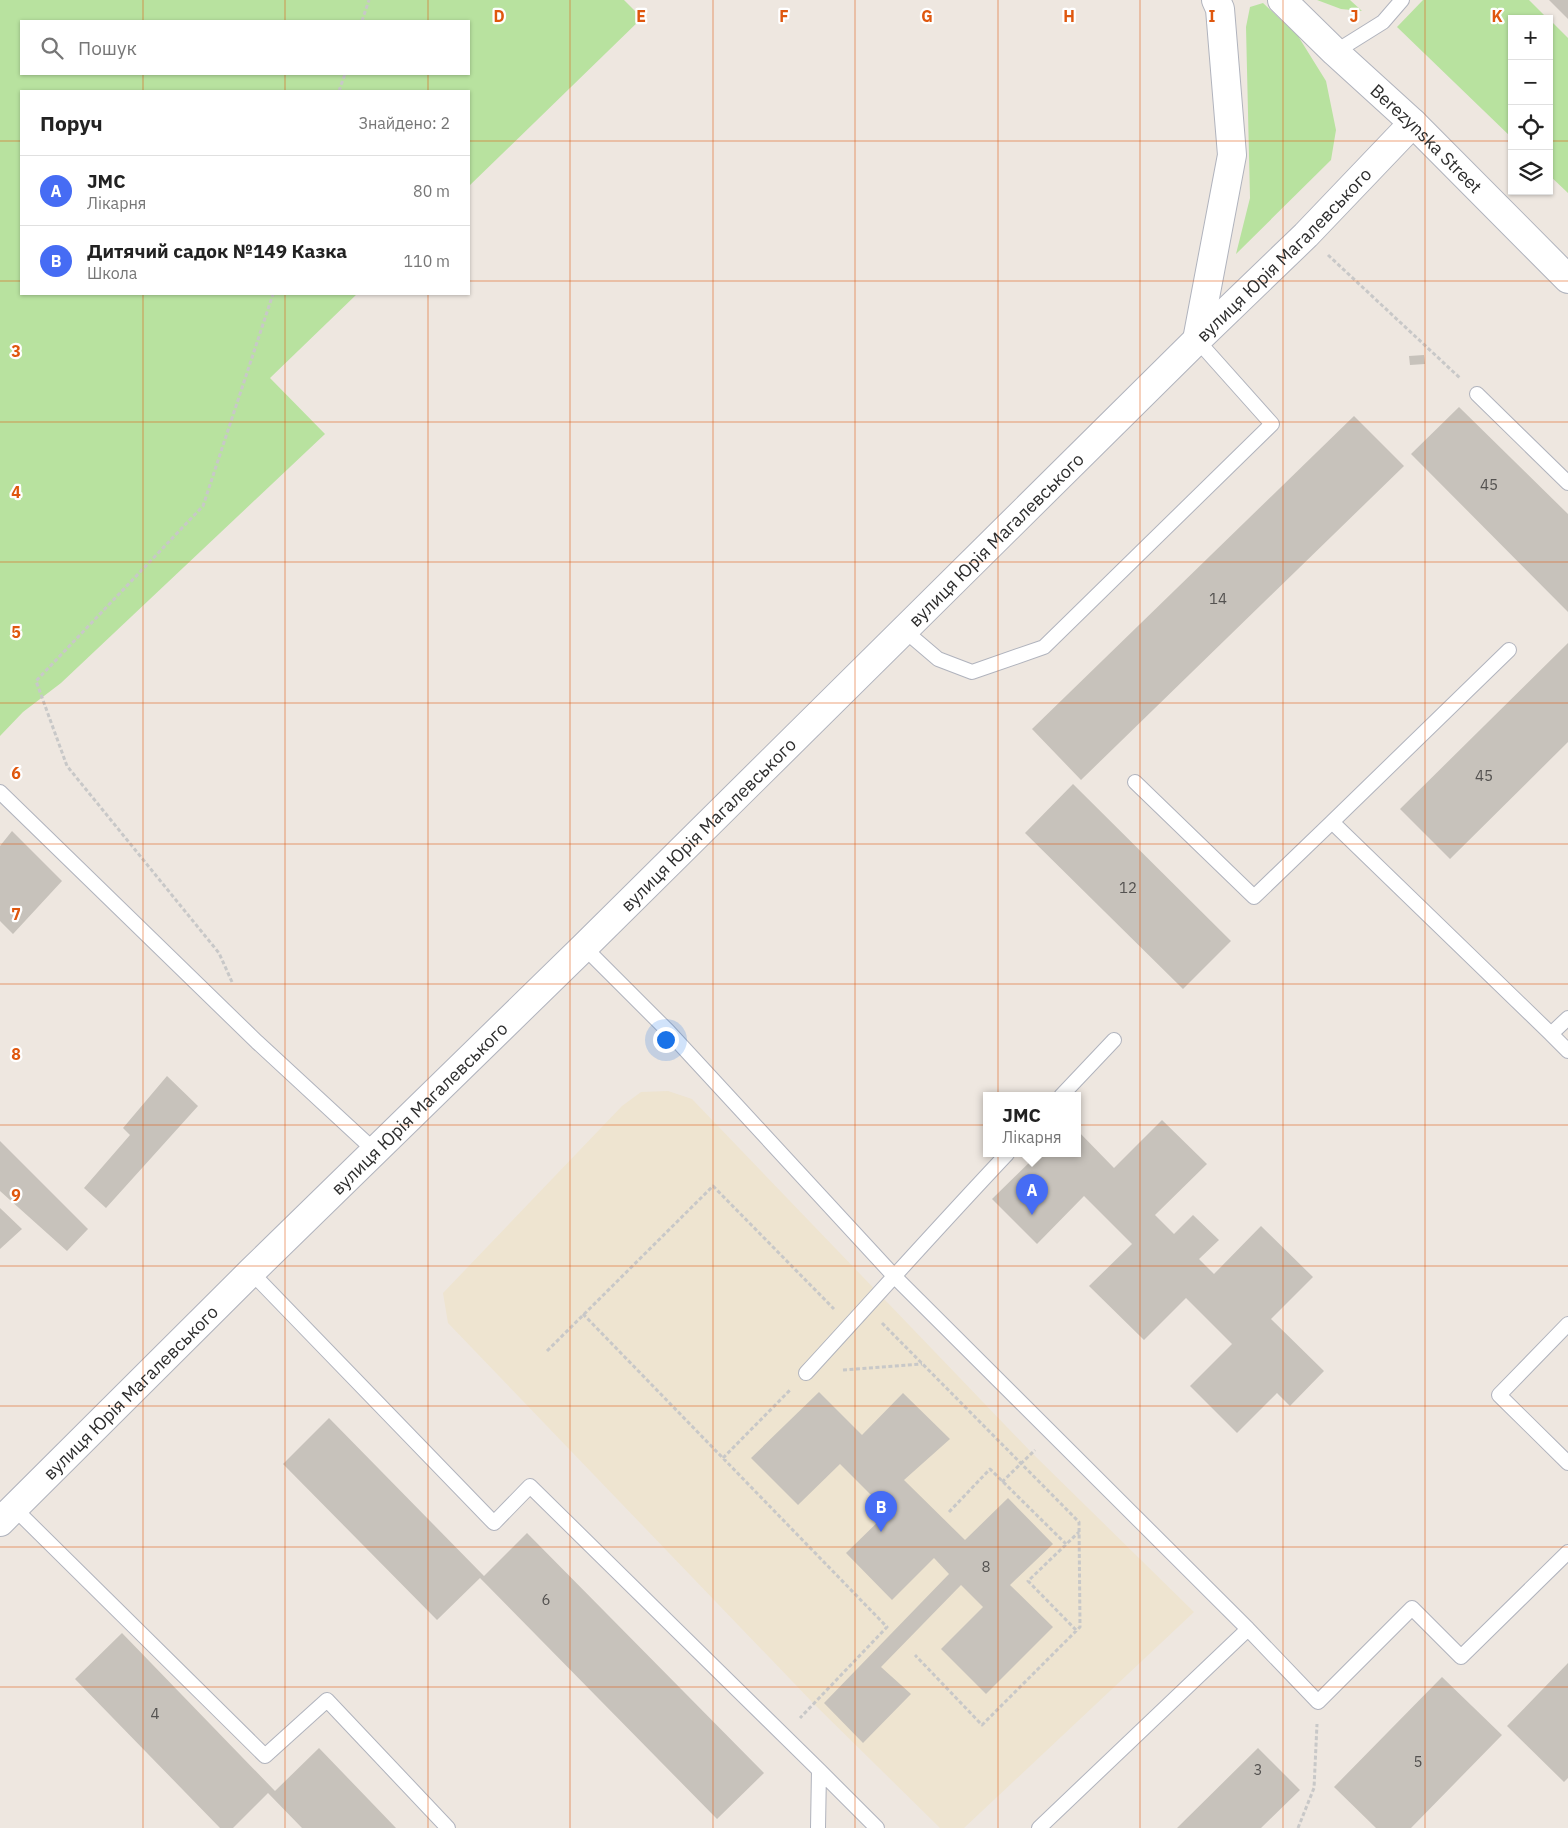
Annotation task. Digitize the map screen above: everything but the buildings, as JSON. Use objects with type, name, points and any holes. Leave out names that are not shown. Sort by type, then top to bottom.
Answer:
[{"type":"street","points":[[1197,340],[1232,155],[1220,10],[1216,0]]},
{"type":"street","name":"Berezynska Street","points":[[1282,0],[1335,52],[1413,123],[1567,276]]},
{"type":"street","name":"вулиця Юрія Магалевського","points":[[5,1514],[584,947],[1197,340],[1306,235],[1413,123]]},
{"type":"lane","points":[[1335,52],[1383,22],[1402,0]]},
{"type":"lane","points":[[904,630],[938,659],[972,672],[1044,647],[1272,424],[1197,340]]},
{"type":"lane","points":[[1478,394],[1568,483]]},
{"type":"lane","points":[[1135,782],[1254,897],[1509,650]]},
{"type":"lane","points":[[0,792],[250,1035],[375,1151]]},
{"type":"lane","points":[[1332,822],[1568,1051]]},
{"type":"lane","points":[[584,947],[668,1031],[894,1278],[1318,1702],[1412,1608],[1461,1657],[1568,1552]]},
{"type":"lane","points":[[1551,1034],[1568,1018]]},
{"type":"lane","points":[[1065,1092],[1114,1040]]},
{"type":"lane","points":[[806,1373],[894,1278],[929,1236],[1004,1157]]},
{"type":"lane","points":[[251,1272],[494,1523],[530,1486],[877,1828]]},
{"type":"lane","points":[[1568,1324],[1499,1395],[1568,1463]]},
{"type":"lane","points":[[5,1514],[265,1756],[327,1700],[448,1828]]},
{"type":"lane","points":[[1039,1828],[1248,1630]]},
{"type":"lane","points":[[818,1828],[819,1770]]},
{"type":"path","points":[[362,20],[369,0]]},
{"type":"path","points":[[339,90],[345,75]]},
{"type":"path","points":[[1306,235],[1478,394]]},
{"type":"path","points":[[234,988],[219,953],[67,766],[36,681],[203,506],[273,295]]},
{"type":"path","points":[[547,1351],[713,1186],[850,1325]]},
{"type":"path","points":[[867,1308],[1079,1522],[1080,1627],[982,1724],[915,1655]]},
{"type":"path","points":[[583,1314],[887,1627],[783,1735]]},
{"type":"path","points":[[723,1458],[806,1373],[922,1364]]},
{"type":"path","points":[[1002,1482],[1052,1434]]},
{"type":"path","points":[[949,1512],[990,1469],[1066,1544]]},
{"type":"path","points":[[1076,1630],[1028,1581],[1079,1532]]},
{"type":"path","points":[[1298,1828],[1314,1788],[1318,1702]]},
{"type":"shaded area","points":[[668,1091],[692,1099],[1032,1453],[1194,1612],[964,1828],[940,1828],[814,1704],[448,1323],[443,1293],[622,1106],[641,1092]]},
{"type":"green space","points":[[0,0],[624,0],[642,18],[470,185],[470,90],[20,90],[20,295],[356,295],[270,378],[325,434],[61,683],[23,712],[0,736]]},
{"type":"green space","points":[[1317,0],[1350,0],[1362,11],[1341,9]]},
{"type":"green space","points":[[1423,0],[1529,0],[1544,15],[1508,15],[1508,134],[1397,27]]},
{"type":"green space","points":[[1263,3],[1298,36],[1326,81],[1336,130],[1331,160],[1236,254],[1250,198],[1246,27],[1250,7]]},
{"type":"green space","points":[[1553,23],[1568,38],[1568,193],[1553,179]]},
{"type":"place","name":"JMC","points":[[1032,1215]]},
{"type":"place","name":"Дитячий садок №149 Казка","points":[[881,1532]]}]
